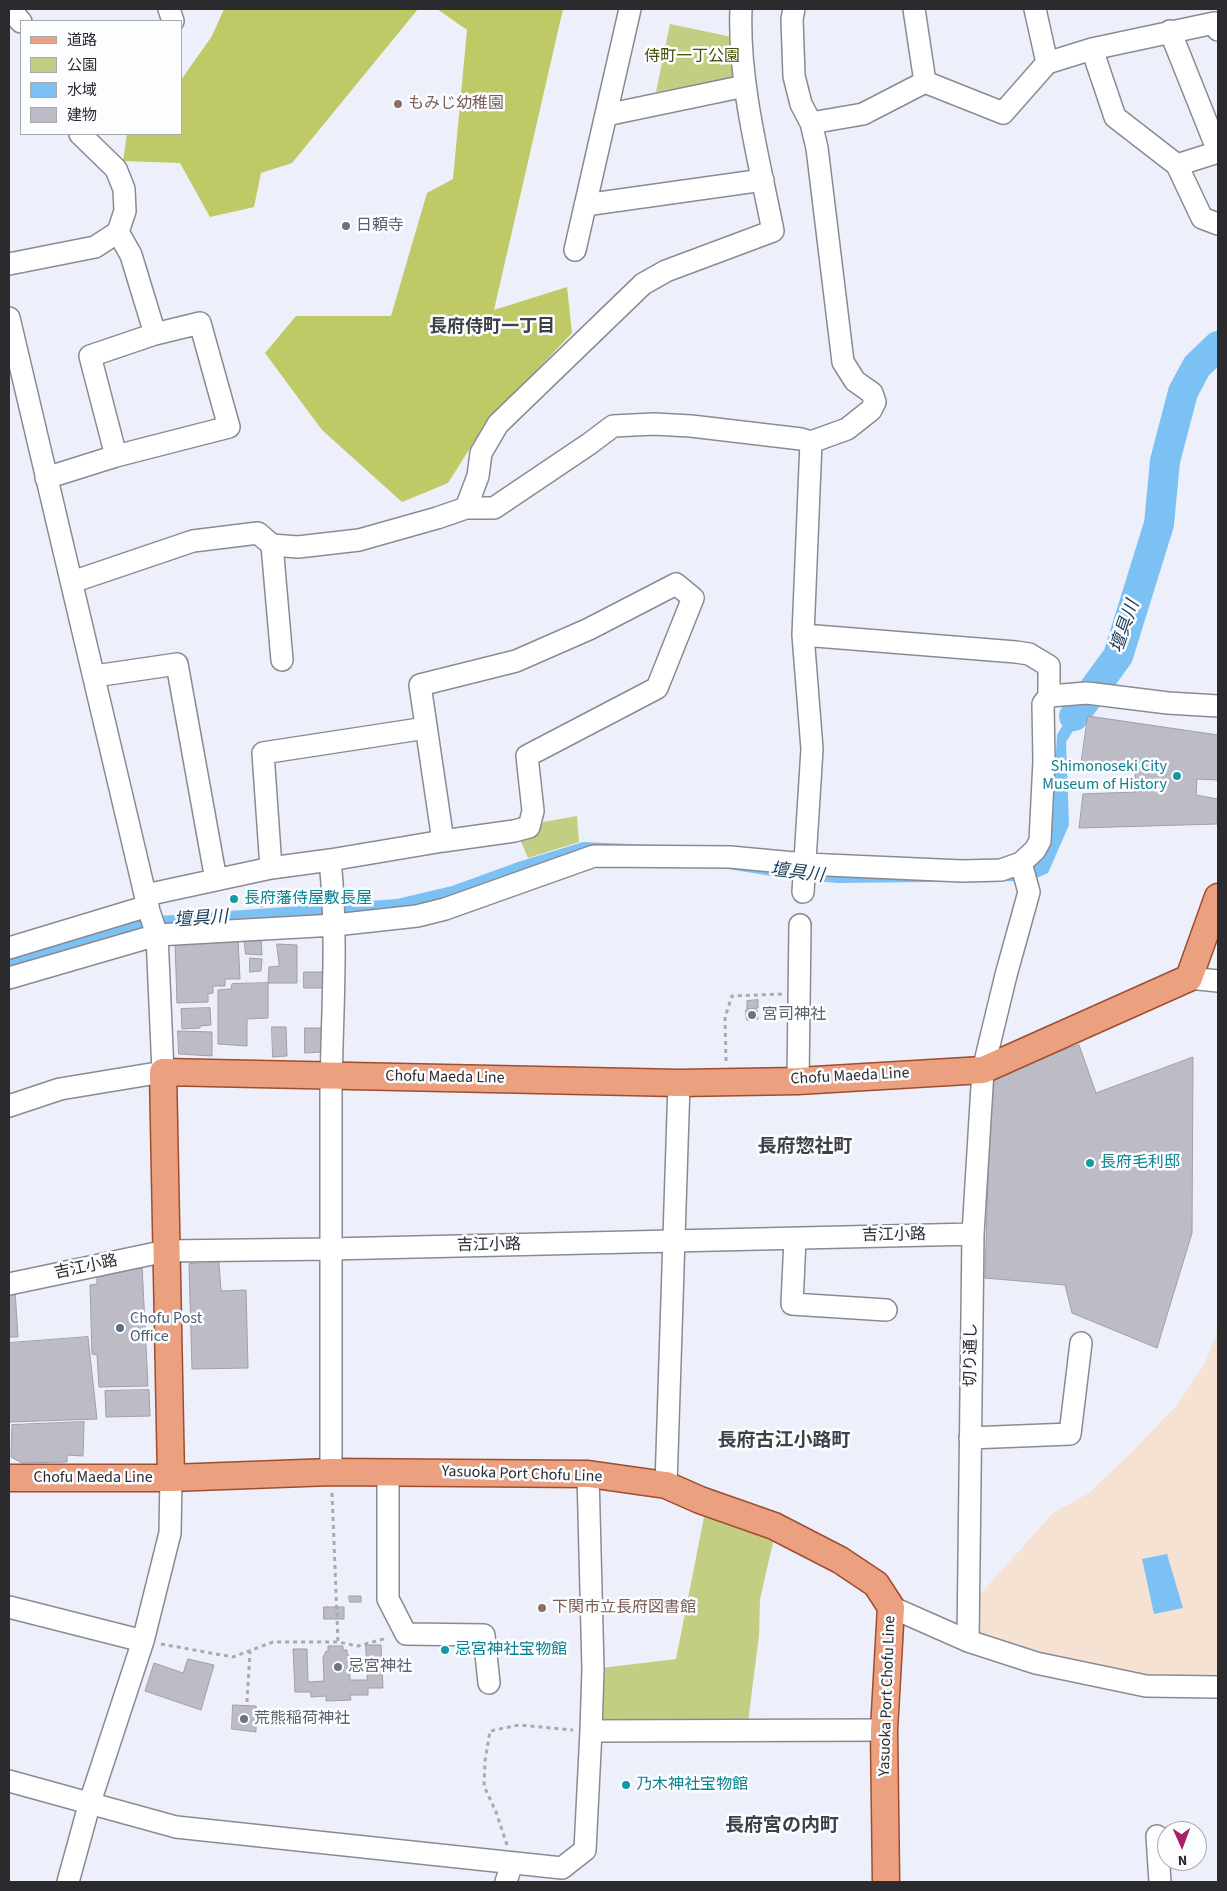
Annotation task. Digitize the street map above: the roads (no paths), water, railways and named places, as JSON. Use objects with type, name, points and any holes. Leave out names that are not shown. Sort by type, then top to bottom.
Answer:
[{"type":"main road","points":[[1189,978],[1218,897]]},
{"type":"main road","name":"Chofu Maeda Line","points":[[9,1478],[171,1478],[163,1072],[679,1083],[798,1080],[983,1070],[1189,978]]},
{"type":"main road","name":"Yasuoka Port Chofu Line","points":[[171,1478],[331,1472],[588,1474],[666,1485],[700,1500],[774,1526],[840,1560],[876,1584],[890,1606],[884,1730],[886,1882]]},
{"type":"street","points":[[10,9],[20,20]]},
{"type":"street","points":[[22,20],[28,9]]},
{"type":"street","points":[[575,250],[630,9]]},
{"type":"street","points":[[466,508],[478,476],[482,453],[498,424],[643,284],[666,271],[774,231],[745,86],[739,38],[741,9]]},
{"type":"street","points":[[72,582],[193,541],[258,533],[272,545],[298,547],[359,540],[466,508],[494,508],[590,444],[613,426],[654,424],[691,426],[801,439],[811,442],[847,429],[871,410],[875,402],[872,393],[855,381],[843,362],[817,148],[811,123],[801,104],[794,76],[792,19],[794,9]]},
{"type":"street","points":[[914,9],[925,82]]},
{"type":"street","points":[[1035,9],[1047,63]]},
{"type":"street","points":[[811,123],[863,114],[925,82],[1003,113],[1047,63],[1092,49],[1214,22],[1218,30]]},
{"type":"street","points":[[1170,31],[1218,151],[1177,165]]},
{"type":"street","points":[[1092,49],[1115,118],[1177,165],[1202,218],[1218,224]]},
{"type":"street","points":[[606,115],[745,86]]},
{"type":"street","points":[[9,264],[95,247],[118,232],[125,211],[124,189],[116,169],[81,135]]},
{"type":"street","points":[[585,205],[763,180]]},
{"type":"street","points":[[118,232],[132,255],[155,334]]},
{"type":"street","points":[[9,318],[151,916],[163,1072],[60,1089],[9,1106]]},
{"type":"street","points":[[46,478],[116,456],[229,427],[200,322],[155,334],[90,356],[116,456]]},
{"type":"street","points":[[804,877],[812,749],[803,635],[811,442]]},
{"type":"street","points":[[272,545],[282,660]]},
{"type":"street","points":[[9,978],[151,916],[216,880],[271,868],[530,827],[533,811],[527,756],[657,688],[693,598],[676,584],[589,629],[516,662],[420,685],[443,840]]},
{"type":"street","points":[[9,948],[151,916],[417,916],[445,909],[594,856],[719,857],[804,877],[1001,870],[1021,863],[1035,850],[1040,841],[1044,761],[1043,704],[1049,696],[1049,666],[1029,654],[1016,652],[803,635]]},
{"type":"street","points":[[95,676],[177,664],[216,880]]},
{"type":"street","points":[[1049,696],[1087,693],[1168,703],[1218,706]]},
{"type":"street","points":[[271,868],[263,753],[426,728]]},
{"type":"street","points":[[330,860],[335,915],[331,1076],[331,1472]]},
{"type":"street","name":"切り通し","points":[[968,1640],[973,1234],[983,1070],[1006,975],[1029,892],[1021,863]]},
{"type":"street","points":[[798,1080],[800,925]]},
{"type":"street","points":[[1189,978],[1218,981]]},
{"type":"street","points":[[666,1485],[679,1083]]},
{"type":"street","name":"吉江小路","points":[[9,1284],[166,1251],[673,1242],[973,1234]]},
{"type":"street","points":[[795,1239],[792,1304],[886,1310]]},
{"type":"street","points":[[970,1438],[1070,1434],[1081,1343]]},
{"type":"street","points":[[388,1472],[388,1599],[406,1634],[484,1636],[489,1683]]},
{"type":"street","points":[[9,1781],[176,1827],[509,1872],[562,1868],[585,1850],[591,1732],[592,1624],[588,1474]]},
{"type":"street","points":[[68,1882],[90,1802],[144,1641],[170,1533],[171,1478]]},
{"type":"street","points":[[890,1606],[968,1640],[1036,1663],[1146,1686],[1218,1687]]},
{"type":"street","points":[[9,1607],[144,1641]]},
{"type":"street","points":[[591,1732],[884,1730]]},
{"type":"water","name":"壇具川","points":[[1082,698],[1094,698],[1066,742],[1069,825],[1048,873],[1032,880],[837,883],[784,878],[722,868],[713,862],[610,850],[410,911],[134,930],[9,972],[9,953],[132,918],[397,899],[452,886],[518,862],[583,842],[721,848],[730,861],[1031,867],[1040,861],[1052,825],[1057,735],[1068,716]]},
{"type":"water","points":[[1167,1554],[1183,1608],[1154,1614],[1142,1559]]},
{"type":"waterway","name":"壇具川","points":[[1074,716],[1118,656],[1159,524],[1165,461],[1183,392],[1197,366],[1218,346]]},
{"type":"place","name":"もみじ幼稚園","points":[[398,104]]},
{"type":"place","name":"日頼寺","points":[[346,226]]},
{"type":"place","name":"Shimonoseki City Museum of History","points":[[1177,776]]},
{"type":"place","name":"長府藩侍屋敷長屋","points":[[234,899]]},
{"type":"place","name":"宮司神社","points":[[752,1015]]},
{"type":"place","name":"長府毛利邸","points":[[1090,1163]]},
{"type":"place","name":"Chofu Post Office","points":[[120,1328]]},
{"type":"place","name":"下関市立長府図書館","points":[[542,1608]]},
{"type":"place","name":"忌宮神社宝物館","points":[[445,1650]]},
{"type":"place","name":"忌宮神社","points":[[338,1667]]},
{"type":"place","name":"荒熊稲荷神社","points":[[244,1719]]},
{"type":"place","name":"乃木神社宝物館","points":[[626,1785]]},
{"type":"district","name":"長府侍町一丁目","points":[[492,328]]},
{"type":"district","name":"長府惣社町","points":[[805,1148]]},
{"type":"district","name":"長府古江小路町","points":[[784,1442]]},
{"type":"district","name":"長府宮の内町","points":[[782,1827]]},
{"type":"park label","name":"侍町一丁公園","points":[[692,57]]}]
